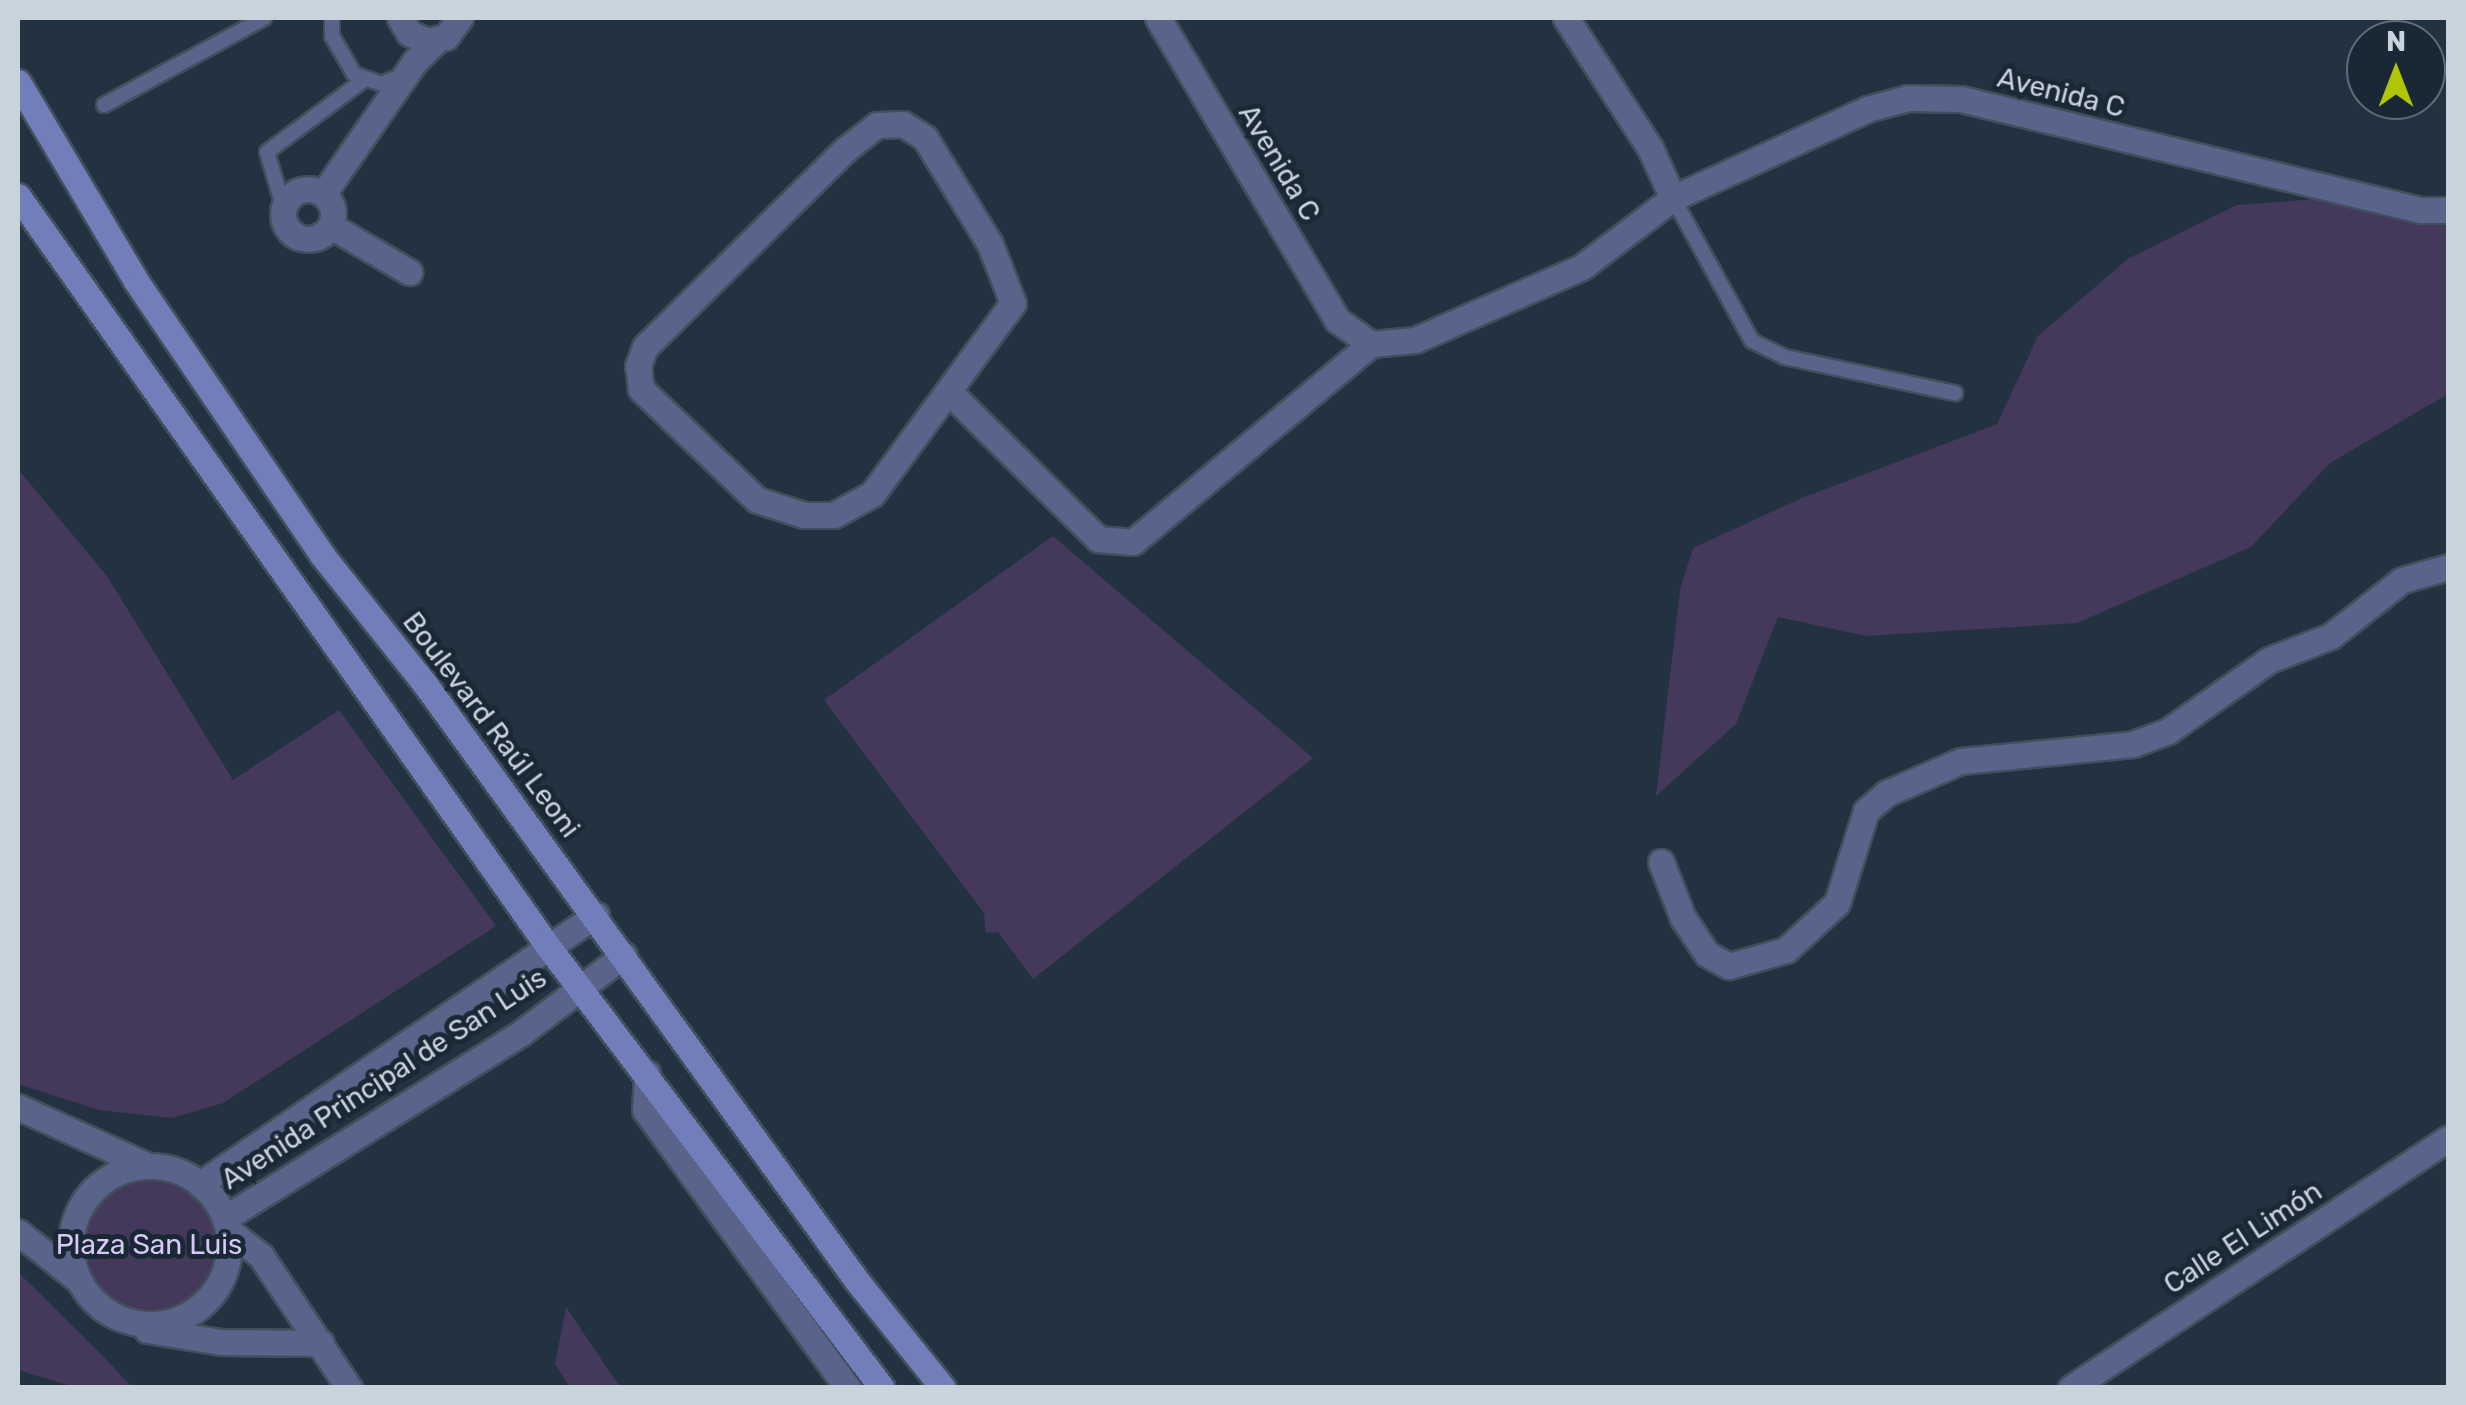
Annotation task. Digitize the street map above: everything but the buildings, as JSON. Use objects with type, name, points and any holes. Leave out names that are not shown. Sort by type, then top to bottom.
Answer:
[{"type":"main road","name":"Boulevard Raúl Leoni","points":[[18,82],[230,422],[596,916],[858,1280],[942,1388]]},
{"type":"main road","points":[[18,196],[548,946],[882,1388]]},
{"type":"street","points":[[402,22],[418,39],[477,18]]},
{"type":"street","name":"Avenida C","points":[[1158,18],[1337,320],[1371,344],[1415,340],[1582,267],[1673,198],[1867,109],[1908,98],[1961,99],[2421,210],[2448,210]]},
{"type":"street","points":[[1566,18],[1650,148],[1673,198]]},
{"type":"street","points":[[391,90],[402,22]]},
{"type":"street","points":[[323,194],[391,90],[450,29]]},
{"type":"street","points":[[903,124],[924,138],[990,244],[1012,292],[1007,314],[948,391],[872,494],[834,515],[804,515],[757,500],[641,389],[638,366],[645,347],[846,148],[878,125],[903,124]]},
{"type":"street","points":[[303,190],[323,194],[333,208],[331,226],[312,240],[296,236],[284,208],[303,190]]},
{"type":"street","points":[[331,226],[408,272]]},
{"type":"street","points":[[948,391],[1098,539],[1133,542],[1324,390],[1371,344]]},
{"type":"street","points":[[1661,862],[1683,918],[1708,954],[1730,966],[1786,950],[1837,903],[1866,812],[1887,793],[1961,761],[2133,744],[2168,731],[2269,660],[2332,636],[2402,580],[2448,567]]},
{"type":"street","name":"Avenida Principal de San Luis","points":[[200,1184],[596,916]]},
{"type":"street","name":"Avenida Principal de San Luis","points":[[226,1224],[521,1033],[624,955]]},
{"type":"street","points":[[647,1073],[645,1110],[848,1388]]},
{"type":"street","points":[[18,1107],[148,1166],[176,1170],[200,1184],[226,1224],[261,1256],[349,1388]]},
{"type":"street","name":"Calle El Limón","points":[[2071,1388],[2448,1138]]},
{"type":"street","points":[[76,1278],[72,1226],[87,1196],[114,1174],[148,1166]]},
{"type":"street","points":[[134,1323],[180,1319],[206,1302],[228,1262],[226,1224]]},
{"type":"street","points":[[18,1232],[76,1278],[100,1308],[134,1323],[188,1339],[322,1343]]},
{"type":"lane","points":[[104,104],[264,18]]},
{"type":"lane","points":[[332,20],[342,58],[364,79],[391,90]]},
{"type":"lane","points":[[284,208],[268,152],[364,79]]},
{"type":"lane","points":[[1673,198],[1752,341],[1785,357],[1956,393]]},
{"type":"green space","points":[[2318,199],[2448,213],[2448,394],[2330,463],[2251,547],[2077,623],[1866,636],[1778,617],[1736,724],[1656,796],[1680,590],[1693,548],[1802,498],[1997,424],[2038,336],[2129,258],[2237,205]]},
{"type":"green space","points":[[18,469],[107,576],[233,780],[339,710],[496,926],[223,1103],[172,1118],[99,1110],[18,1084]]},
{"type":"green space","points":[[1053,536],[1313,758],[1033,979],[998,932],[986,933],[984,913],[824,700]]},
{"type":"green space","name":"Plaza San Luis","points":[[149,1166],[179,1172],[205,1189],[222,1215],[228,1245],[222,1275],[205,1301],[179,1318],[149,1324],[119,1318],[93,1301],[76,1275],[70,1245],[76,1215],[93,1189],[119,1172]]},
{"type":"green space","points":[[18,1272],[132,1387],[74,1387],[18,1370]]},
{"type":"green space","points":[[566,1307],[620,1387],[570,1387],[555,1364]]}]
